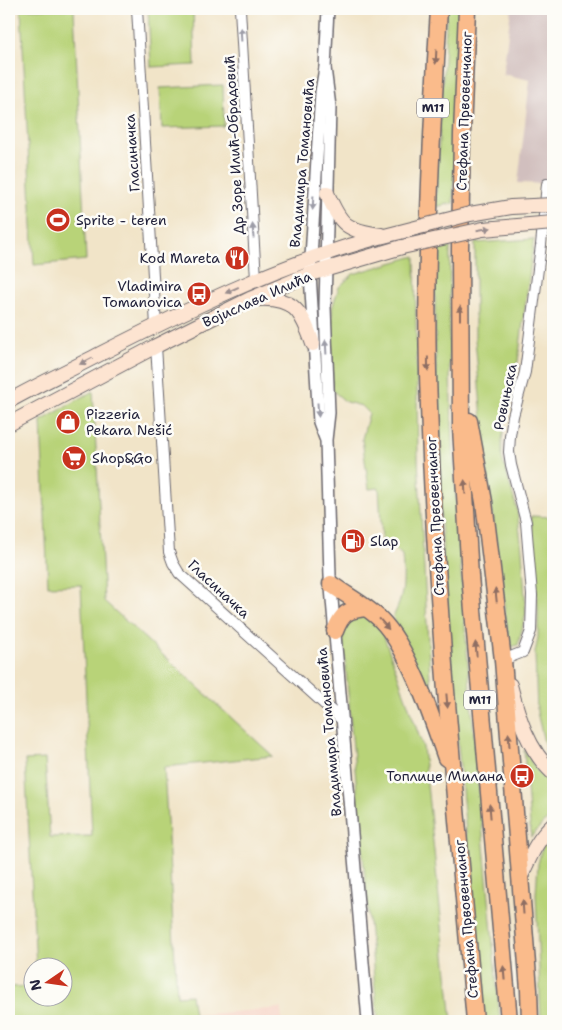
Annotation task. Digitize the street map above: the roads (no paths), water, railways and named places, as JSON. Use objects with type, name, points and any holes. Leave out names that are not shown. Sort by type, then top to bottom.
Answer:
[{"type":"highway","name":"Стефана Првовенчаног","points":[[439,9],[429,208],[429,405],[435,533],[475,1021]]},
{"type":"highway","name":"Стефана Првовенчаног","points":[[467,9],[460,230],[461,428],[470,576],[509,1021]]},
{"type":"highway","points":[[461,379],[484,502],[503,660],[530,990],[530,1021]]},
{"type":"highway","points":[[331,584],[381,620],[393,635],[406,658],[432,721],[454,782]]},
{"type":"highway","points":[[335,631],[343,615],[348,611],[366,608]]},
{"type":"main road","points":[[327,193],[335,213],[344,224],[362,232],[384,236]]},
{"type":"main road","name":"Војислава Илића","points":[[9,400],[156,326],[256,279],[384,236],[470,214],[511,207],[553,205]]},
{"type":"main road","name":"Војислава Илића","points":[[9,424],[156,346],[250,300],[310,274],[402,248],[483,229],[553,223]]},
{"type":"main road","points":[[250,300],[280,300],[294,307],[306,322],[313,344]]},
{"type":"main road","points":[[503,660],[526,735],[541,760],[553,772]]},
{"type":"main road","points":[[521,876],[538,843],[553,825]]},
{"type":"street","name":"Гласиначка","points":[[137,9],[156,326]]},
{"type":"street","name":"Др Зоре Илић-Обрадовић","points":[[240,9],[256,279]]},
{"type":"street","name":"Владимира Томановића","points":[[326,440],[319,422],[313,344],[310,260],[328,9]]},
{"type":"street","name":"Владимира Томановића","points":[[325,68],[330,106],[325,307],[329,413],[326,440],[331,584],[368,1021]]},
{"type":"street","name":"Ровињска","points":[[503,660],[523,652],[531,631],[533,615],[526,522],[509,452],[513,416],[526,372],[547,184]]},
{"type":"street","name":"Гласиначка","points":[[156,346],[169,552],[173,564],[179,573],[343,721]]},
{"type":"place","name":"Sprite - teren","points":[[58,220]]},
{"type":"place","name":"Kod Mareta","points":[[237,258]]},
{"type":"place","name":"Vladimira Tomanovica","points":[[199,294]]},
{"type":"place","name":"Pizzeria Pekara Nešić","points":[[68,422]]},
{"type":"place","name":"Shop&Go","points":[[74,458]]},
{"type":"place","name":"Slap","points":[[353,541]]},
{"type":"place","name":"Топлице Милана","points":[[522,776]]}]
